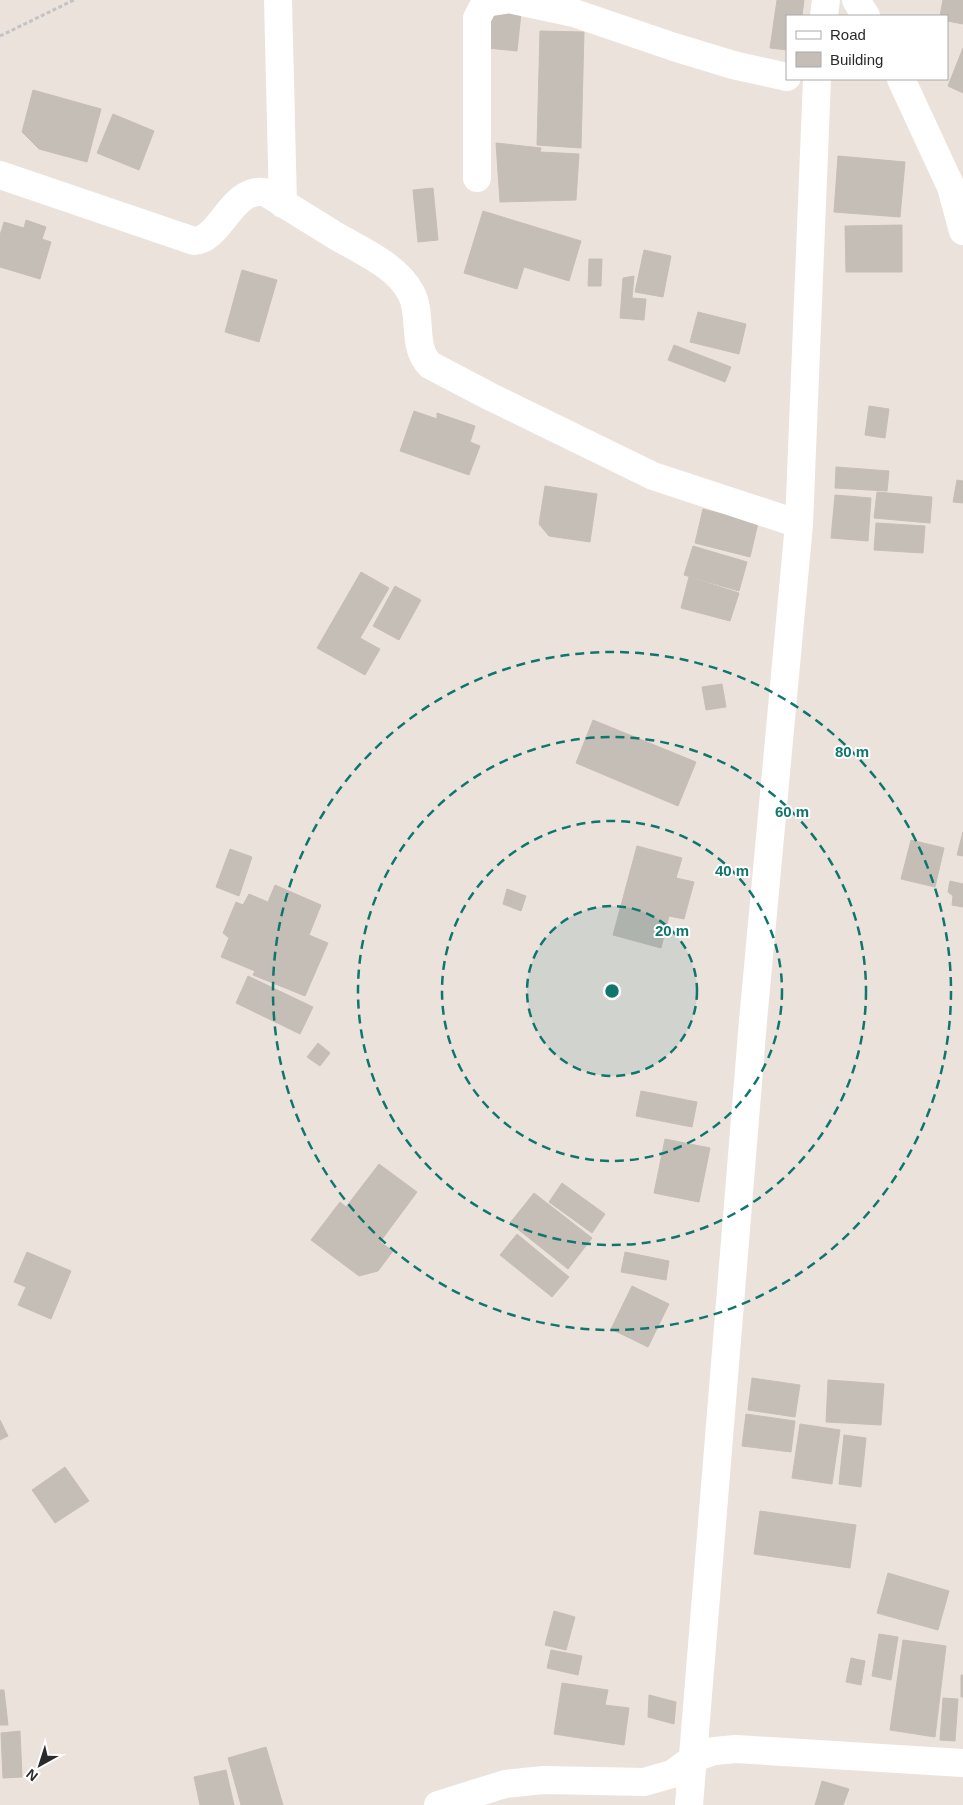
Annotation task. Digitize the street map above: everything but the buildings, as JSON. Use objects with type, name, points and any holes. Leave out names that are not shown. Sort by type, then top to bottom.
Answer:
[{"type":"street","points":[[278,0],[283,204]]},
{"type":"street","points":[[477,178],[477,18],[485,4],[505,0]]},
{"type":"street","points":[[513,0],[574,13],[733,65],[786,77]]},
{"type":"street","points":[[824,15],[826,0]]},
{"type":"street","points":[[856,0],[865,15]]},
{"type":"street","points":[[689,1805],[753,1021],[799,524],[810,80]]},
{"type":"street","points":[[902,80],[957,186],[963,231]]},
{"type":"street","points":[[0,176],[191,240],[199,240],[207,236],[243,197],[257,191],[265,192],[381,262],[405,283],[412,294],[416,307],[424,359],[430,365],[653,476],[799,524]]},
{"type":"street","points":[[438,1805],[505,1784],[544,1780],[644,1782],[672,1774],[694,1758],[714,1751],[736,1750],[963,1763]]},
{"type":"path","points":[[0,36],[74,0]]}]
